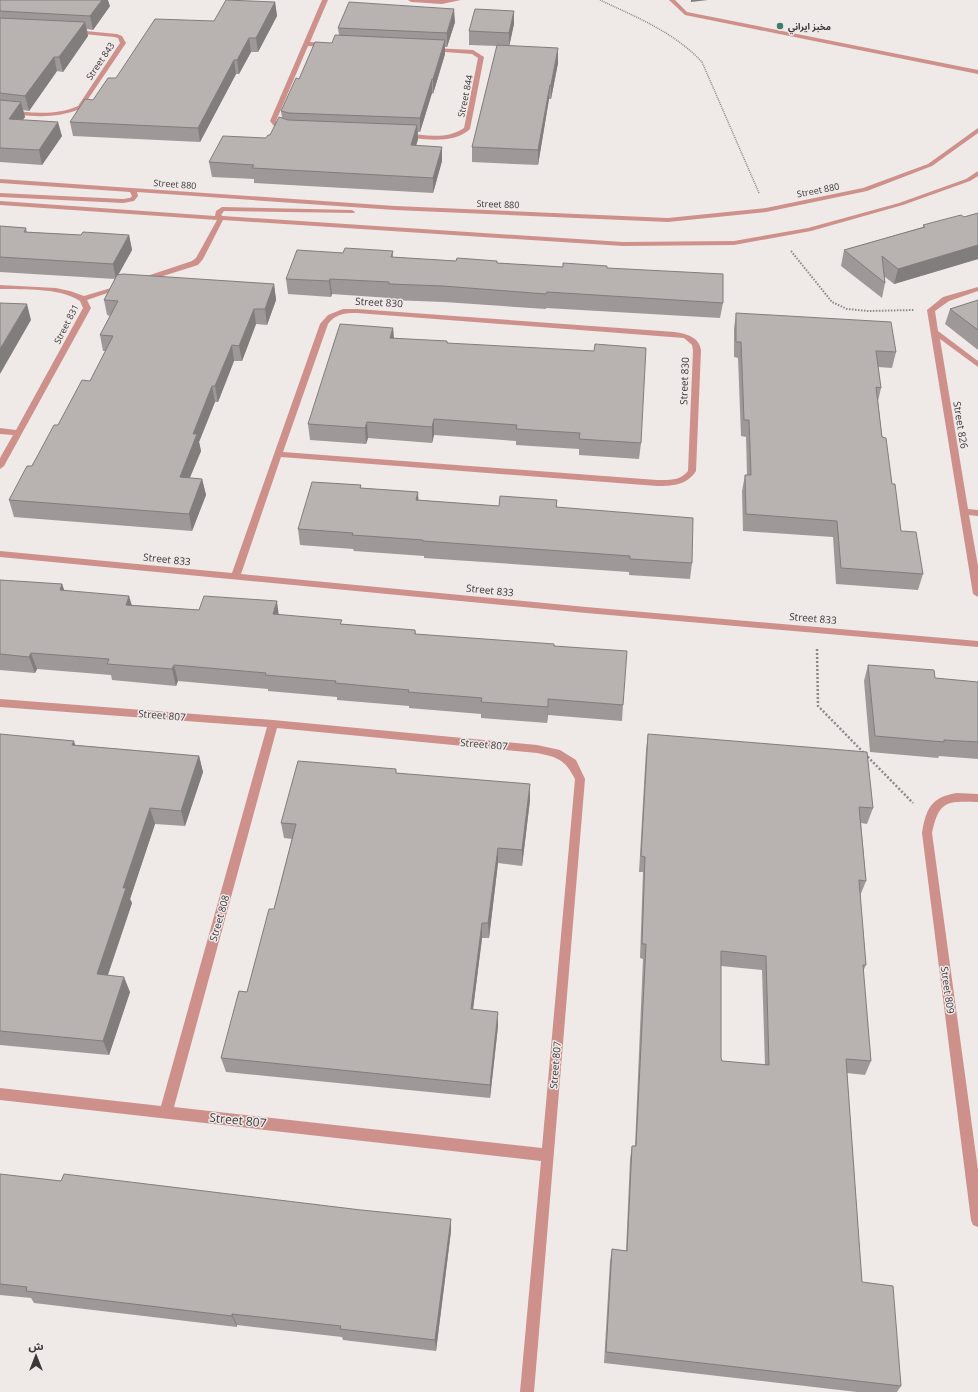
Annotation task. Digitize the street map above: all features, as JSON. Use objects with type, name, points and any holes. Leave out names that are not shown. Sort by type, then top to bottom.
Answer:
[{"type":"street","points":[[298,132],[282,129],[274,124],[273,121],[325,0]]},
{"type":"street","points":[[410,0],[442,2],[458,0]]},
{"type":"street","points":[[672,0],[685,13],[978,72]]},
{"type":"street","name":"Street 843","points":[[0,111],[59,114],[80,107],[123,43],[120,37],[115,35],[70,32]]},
{"type":"street","points":[[306,44],[337,46]]},
{"type":"street","name":"Street 844","points":[[397,135],[450,137],[461,134],[467,129],[481,57],[472,52],[424,49]]},
{"type":"street","name":"Street 880","points":[[0,181],[395,208],[668,220],[766,210],[865,190],[930,165],[978,130]]},
{"type":"street","points":[[0,202],[623,244],[734,243],[809,230],[901,204],[968,180],[978,173]]},
{"type":"street","points":[[0,195],[123,202],[132,200],[135,196],[132,190]]},
{"type":"street","points":[[221,218],[218,215],[218,212],[222,209],[229,208],[356,212],[395,208]]},
{"type":"street","points":[[83,299],[195,263],[200,259],[221,218]]},
{"type":"street","name":"Street 831","points":[[0,287],[56,291],[72,294],[83,299],[87,308],[0,466]]},
{"type":"street","points":[[931,310],[946,299],[978,289]]},
{"type":"street","name":"Street 826","points":[[931,310],[978,594]]},
{"type":"street","name":"Street 830","points":[[235,577],[324,324],[328,317],[334,313],[342,311],[357,311],[675,334],[686,336],[696,344],[692,471],[688,478],[682,481],[657,483],[279,454]]},
{"type":"street","points":[[935,332],[978,365]]},
{"type":"street","points":[[0,431],[18,433]]},
{"type":"street","points":[[965,512],[978,513]]},
{"type":"street","name":"Street 833","points":[[0,554],[586,610],[978,644]]},
{"type":"street","name":"Street 807","points":[[0,702],[273,724],[537,749],[556,753],[572,763],[580,779],[527,1392]]},
{"type":"street","name":"Street 808","points":[[166,1112],[273,724]]},
{"type":"street","points":[[929,819],[935,806],[948,798],[978,798]]},
{"type":"street","name":"Street 809","points":[[929,819],[927,833],[978,1220]]},
{"type":"street","name":"Street 807","points":[[0,1094],[547,1155]]},
{"type":"path","points":[[600,0],[664,32],[694,52],[702,62],[766,210]]},
{"type":"path","points":[[778,235],[832,302],[847,309],[868,311],[890,309],[931,310]]},
{"type":"path","points":[[816,629],[818,706],[929,819]]},
{"type":"building","points":[[0,0],[102,0],[90,16],[0,11]]},
{"type":"building","points":[[226,0],[275,2],[256,38],[249,38],[237,60],[234,60],[198,128],[70,122],[85,99],[93,100],[108,78],[116,78],[155,19],[214,21]]},
{"type":"building","points":[[349,2],[454,9],[447,33],[338,28]]},
{"type":"building","points":[[475,9],[514,11],[509,33],[469,31]]},
{"type":"building","points":[[0,18],[85,22],[59,57],[54,57],[25,96],[0,93]]},
{"type":"building","points":[[335,35],[445,40],[420,118],[289,113],[281,111],[296,78],[299,79],[315,42],[332,43]]},
{"type":"building","points":[[497,45],[558,48],[538,150],[472,147]]},
{"type":"building","points":[[0,100],[21,102],[9,119],[58,122],[39,150],[0,148]]},
{"type":"building","points":[[279,117],[288,120],[417,125],[411,145],[442,147],[433,178],[252,168],[254,165],[209,162],[223,136],[266,138],[270,135]]},
{"type":"building","points":[[978,213],[978,245],[898,269],[882,256],[885,283],[844,250],[925,227],[923,225],[961,215],[964,217]]},
{"type":"building","points":[[0,226],[26,228],[24,232],[81,235],[83,232],[129,235],[113,264],[0,257]]},
{"type":"building","points":[[345,248],[393,251],[391,257],[456,261],[457,258],[497,261],[497,263],[563,267],[563,263],[607,266],[607,268],[723,274],[723,303],[547,292],[546,294],[443,286],[389,284],[389,282],[330,279],[329,281],[286,279],[297,250],[343,253]]},
{"type":"building","points":[[123,274],[274,284],[265,309],[254,309],[239,346],[232,345],[215,386],[212,386],[193,434],[197,434],[180,477],[202,479],[189,514],[9,500],[27,466],[32,466],[54,425],[58,425],[82,380],[90,381],[113,336],[100,335],[118,301],[104,300],[117,275]]},
{"type":"building","points":[[978,300],[978,330],[950,309]]},
{"type":"building","points":[[0,303],[27,304],[0,349]]},
{"type":"building","points":[[736,313],[891,322],[896,352],[876,351],[881,388],[876,387],[882,437],[886,438],[892,484],[895,484],[901,531],[916,532],[923,574],[841,568],[837,521],[746,514],[745,475],[751,475],[749,420],[744,420],[741,342],[736,342]]},
{"type":"building","points":[[340,324],[393,328],[390,338],[447,341],[447,343],[594,351],[595,344],[646,348],[641,443],[579,439],[580,433],[516,429],[517,425],[434,419],[432,427],[367,422],[365,428],[308,424]]},
{"type":"building","points":[[312,482],[361,485],[360,488],[418,492],[416,500],[499,506],[500,496],[557,500],[556,507],[693,518],[692,563],[630,559],[630,556],[423,541],[352,535],[353,533],[298,529]]},
{"type":"building","points":[[0,580],[62,584],[60,590],[129,596],[126,605],[199,610],[204,596],[277,601],[273,614],[342,620],[340,624],[415,630],[415,634],[627,651],[623,705],[548,699],[548,707],[481,702],[482,698],[408,692],[409,690],[335,683],[336,681],[265,675],[266,673],[174,665],[172,669],[107,664],[109,659],[31,653],[29,657],[0,654]]},
{"type":"building","points":[[868,665],[934,670],[935,678],[978,682],[978,742],[944,740],[944,742],[875,736]]},
{"type":"building","points":[[0,734],[74,741],[72,745],[199,756],[181,811],[150,808],[123,888],[126,888],[97,974],[124,977],[103,1041],[0,1031]]},
{"type":"building","points":[[648,734],[867,752],[873,808],[859,807],[866,881],[859,880],[866,965],[863,965],[871,1061],[846,1059],[862,1282],[893,1286],[901,1386],[606,1352],[612,1249],[627,1251],[632,1146],[636,1146],[646,944],[642,944],[645,857],[641,856]],"holes":[[[721,951],[766,956],[769,1065],[722,1061]]]},
{"type":"building","points":[[298,761],[396,769],[396,773],[530,784],[522,850],[498,848],[488,923],[482,923],[471,1009],[498,1012],[490,1085],[221,1058],[239,991],[247,992],[269,909],[274,909],[296,824],[281,823]]},
{"type":"building","points":[[0,1174],[61,1181],[64,1174],[361,1210],[451,1219],[435,1340],[340,1329],[341,1326],[232,1314],[232,1316],[26,1291],[27,1287],[0,1284]]},
{"type":"place","name":"مخبز ايراني","points":[[780,26]]}]
